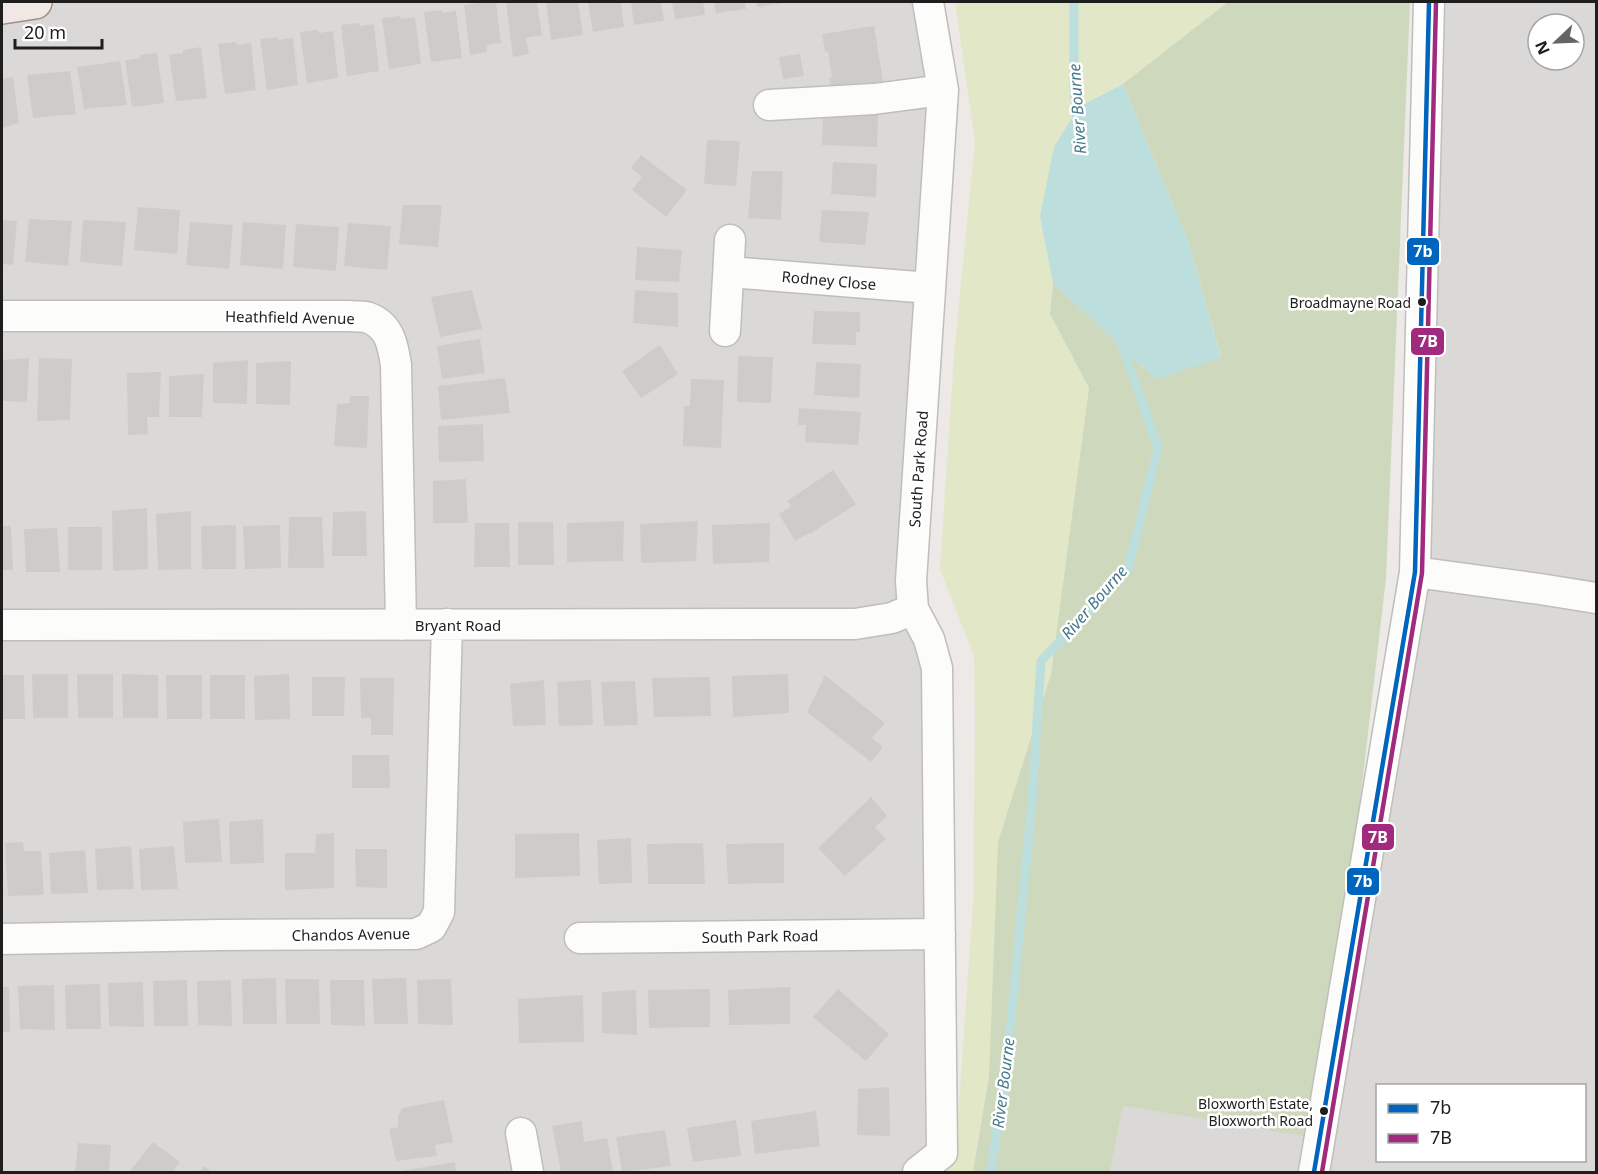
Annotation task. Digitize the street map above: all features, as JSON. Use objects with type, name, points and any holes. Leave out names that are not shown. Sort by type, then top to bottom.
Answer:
[{"type":"main road","points":[[2,8],[35,2]]},
{"type":"street","name":"South Park Road","points":[[918,1173],[942,1153],[937,668],[929,639],[913,609],[911,581],[944,90],[928,2]]},
{"type":"street","points":[[1314,1173],[1415,572],[1429,2]]},
{"type":"street","points":[[769,105],[874,99],[944,90]]},
{"type":"street","points":[[724,331],[730,240]]},
{"type":"street","name":"Rodney Close","points":[[729,272],[930,288]]},
{"type":"street","name":"Heathfield Avenue","points":[[2,315],[350,316],[369,318],[384,328],[393,342],[396,366],[401,625]]},
{"type":"street","points":[[1415,572],[1596,598]]},
{"type":"street","name":"Bryant Road","points":[[2,625],[855,624],[892,618],[913,609]]},
{"type":"street","name":"Chandos Avenue","points":[[2,939],[416,934],[431,927],[439,912],[447,624]]},
{"type":"street","name":"South Park Road","points":[[580,938],[940,934]]},
{"type":"street","points":[[521,1132],[528,1173]]},
{"type":"shaded area","points":[[2,2],[928,2],[943,90],[911,581],[929,639],[942,1153],[918,1172],[2,1172]]},
{"type":"shaded area","points":[[1429,2],[1596,2],[1596,1172],[1110,1172],[1123,1106],[1320,1138],[1415,572]]},
{"type":"green space","points":[[955,2],[1228,2],[1123,84],[1079,107],[1040,217],[1053,283],[1050,314],[1089,388],[1051,674],[998,842],[989,1076],[973,1172],[941,1172],[956,1147],[973,904],[974,656],[940,569],[954,357],[975,142]]},
{"type":"green space","points":[[1228,2],[1410,2],[1386,578],[1321,1139],[1123,1106],[1110,1172],[973,1172],[989,1076],[998,842],[1051,674],[1089,388],[1050,314],[1053,283],[1156,379],[1221,357],[1189,244],[1123,84]]},
{"type":"water","points":[[1123,84],[1189,244],[1221,358],[1156,379],[1053,283],[1040,217],[1054,147],[1079,107]]},
{"type":"building","points":[[496,2],[501,43],[486,45],[487,52],[470,55],[464,5]]},
{"type":"building","points":[[506,2],[537,2],[542,35],[526,38],[529,54],[513,57]]},
{"type":"building","points":[[546,2],[578,2],[583,35],[551,40]]},
{"type":"building","points":[[588,2],[621,2],[624,27],[593,32]]},
{"type":"building","points":[[631,2],[661,2],[664,21],[634,25]]},
{"type":"building","points":[[672,2],[703,2],[705,15],[675,19]]},
{"type":"building","points":[[714,2],[745,2],[746,9],[716,13]]},
{"type":"building","points":[[756,2],[784,2],[784,3],[757,7]]},
{"type":"building","points":[[442,10],[442,13],[456,11],[462,58],[431,62],[424,12]]},
{"type":"building","points":[[400,16],[401,19],[415,17],[421,64],[389,69],[382,18]]},
{"type":"building","points":[[359,23],[360,26],[374,24],[379,71],[347,76],[341,25]]},
{"type":"building","points":[[874,26],[884,87],[832,95],[828,51],[825,52],[822,34]]},
{"type":"building","points":[[318,30],[319,33],[333,31],[338,78],[307,83],[300,32]]},
{"type":"building","points":[[278,37],[278,40],[293,38],[298,85],[267,90],[260,39]]},
{"type":"building","points":[[236,42],[237,45],[251,43],[256,90],[225,94],[218,44]]},
{"type":"building","points":[[201,47],[207,98],[176,101],[169,55]]},
{"type":"building","points":[[157,53],[164,103],[132,107],[125,60]]},
{"type":"building","points":[[800,54],[804,76],[783,79],[779,57]]},
{"type":"building","points":[[120,61],[127,105],[84,109],[77,67]]},
{"type":"building","points":[[70,71],[76,114],[33,118],[27,75]]},
{"type":"building","points":[[13,77],[19,123],[2,128],[2,79]]},
{"type":"building","points":[[823,113],[878,115],[877,147],[822,145]]},
{"type":"building","points":[[707,140],[740,141],[736,186],[704,184]]},
{"type":"building","points":[[641,155],[687,190],[666,217],[632,190],[642,177],[631,168]]},
{"type":"building","points":[[833,162],[877,164],[876,197],[831,194]]},
{"type":"building","points":[[752,171],[783,171],[781,220],[748,218]]},
{"type":"building","points":[[403,205],[442,205],[438,247],[399,244]]},
{"type":"building","points":[[138,207],[180,210],[177,254],[134,250]]},
{"type":"building","points":[[822,210],[869,212],[865,245],[819,242]]},
{"type":"building","points":[[29,219],[72,221],[68,266],[25,262]]},
{"type":"building","points":[[2,220],[17,221],[13,265],[2,264]]},
{"type":"building","points":[[83,220],[126,222],[122,266],[80,262]]},
{"type":"building","points":[[190,222],[233,225],[229,269],[186,265]]},
{"type":"building","points":[[243,222],[286,225],[283,269],[240,265]]},
{"type":"building","points":[[348,223],[391,226],[387,270],[344,266]]},
{"type":"building","points":[[296,224],[339,227],[336,271],[293,267]]},
{"type":"building","points":[[637,247],[682,250],[679,282],[635,280]]},
{"type":"building","points":[[472,290],[482,329],[440,337],[431,297]]},
{"type":"building","points":[[635,290],[678,293],[678,327],[633,323]]},
{"type":"building","points":[[814,311],[860,312],[860,332],[856,332],[856,345],[812,344]]},
{"type":"building","points":[[480,339],[485,373],[442,379],[437,346]]},
{"type":"building","points":[[660,345],[678,374],[641,398],[622,371]]},
{"type":"building","points":[[738,356],[773,357],[771,403],[737,402]]},
{"type":"building","points":[[29,358],[27,402],[2,401],[2,360]]},
{"type":"building","points":[[39,358],[72,359],[70,420],[37,421]]},
{"type":"building","points":[[248,360],[247,404],[213,403],[213,363]]},
{"type":"building","points":[[291,361],[290,405],[256,404],[256,363]]},
{"type":"building","points":[[816,362],[861,364],[859,398],[814,395]]},
{"type":"building","points":[[161,372],[159,417],[147,417],[148,434],[128,435],[127,373]]},
{"type":"building","points":[[204,374],[202,417],[169,417],[169,376]]},
{"type":"building","points":[[505,378],[510,413],[441,420],[438,386]]},
{"type":"building","points":[[691,379],[724,380],[721,448],[683,446],[684,406],[690,406]]},
{"type":"building","points":[[350,396],[369,396],[367,448],[334,446],[337,404],[350,403]]},
{"type":"building","points":[[799,408],[861,412],[858,445],[805,442],[806,425],[798,425]]},
{"type":"building","points":[[483,424],[484,461],[439,462],[438,426]]},
{"type":"building","points":[[833,470],[856,504],[795,541],[779,514],[791,506],[787,501]]},
{"type":"building","points":[[466,479],[468,523],[433,523],[433,481]]},
{"type":"building","points":[[147,508],[148,569],[113,571],[112,511]]},
{"type":"building","points":[[191,511],[191,569],[158,570],[156,514]]},
{"type":"building","points":[[366,511],[367,556],[332,556],[333,512]]},
{"type":"building","points":[[289,517],[322,517],[324,568],[288,568]]},
{"type":"building","points":[[624,521],[623,561],[567,562],[567,523]]},
{"type":"building","points":[[698,521],[696,561],[641,563],[640,524]]},
{"type":"building","points":[[518,522],[553,522],[554,565],[518,565]]},
{"type":"building","points":[[475,523],[509,523],[510,567],[474,567]]},
{"type":"building","points":[[770,523],[769,562],[713,564],[712,525]]},
{"type":"building","points":[[236,525],[236,569],[202,569],[201,526]]},
{"type":"building","points":[[280,525],[281,568],[245,569],[243,526]]},
{"type":"building","points":[[2,526],[11,526],[13,570],[2,570]]},
{"type":"building","points":[[68,527],[102,527],[102,570],[68,570]]},
{"type":"building","points":[[57,528],[60,572],[26,572],[24,529]]},
{"type":"building","points":[[32,674],[68,674],[68,718],[33,718]]},
{"type":"building","points":[[77,674],[113,674],[113,718],[78,718]]},
{"type":"building","points":[[122,674],[158,675],[158,718],[123,718]]},
{"type":"building","points":[[289,674],[290,719],[255,720],[254,676]]},
{"type":"building","points":[[788,674],[789,713],[733,717],[732,676]]},
{"type":"building","points":[[2,675],[24,675],[25,719],[2,719]]},
{"type":"building","points":[[166,675],[202,675],[202,719],[167,719]]},
{"type":"building","points":[[210,675],[245,675],[245,719],[210,719]]},
{"type":"building","points":[[825,675],[885,723],[872,738],[883,747],[871,762],[807,712]]},
{"type":"building","points":[[312,677],[345,677],[344,716],[312,716]]},
{"type":"building","points":[[710,677],[711,716],[654,717],[652,678]]},
{"type":"building","points":[[360,678],[394,678],[393,735],[371,735],[371,718],[361,718]]},
{"type":"building","points":[[544,680],[546,725],[513,726],[510,684]]},
{"type":"building","points":[[591,680],[593,725],[559,726],[557,682]]},
{"type":"building","points":[[635,681],[638,725],[604,726],[601,682]]},
{"type":"building","points":[[352,755],[389,755],[390,788],[352,788]]},
{"type":"building","points":[[871,797],[887,816],[875,827],[886,839],[845,876],[818,848]]},
{"type":"building","points":[[219,819],[222,862],[185,863],[183,822]]},
{"type":"building","points":[[263,819],[264,863],[230,864],[229,822]]},
{"type":"building","points":[[334,833],[334,888],[285,890],[285,853],[315,853],[316,834]]},
{"type":"building","points":[[579,833],[580,876],[515,878],[515,834]]},
{"type":"building","points":[[631,838],[632,883],[599,884],[597,840]]},
{"type":"building","points":[[23,842],[24,851],[41,851],[44,895],[8,896],[5,843]]},
{"type":"building","points":[[703,843],[705,884],[648,884],[647,844]]},
{"type":"building","points":[[784,843],[784,883],[728,884],[726,844]]},
{"type":"building","points":[[131,846],[134,889],[97,890],[95,849]]},
{"type":"building","points":[[174,846],[178,889],[141,890],[139,849]]},
{"type":"building","points":[[355,849],[387,849],[387,888],[356,887]]},
{"type":"building","points":[[85,850],[88,893],[51,894],[49,853]]},
{"type":"building","points":[[276,978],[277,1024],[243,1024],[242,979]]},
{"type":"building","points":[[406,978],[408,1024],[374,1024],[372,979]]},
{"type":"building","points":[[285,979],[319,979],[320,1024],[286,1024]]},
{"type":"building","points":[[451,979],[453,1025],[418,1024],[417,980]]},
{"type":"building","points":[[187,980],[188,1026],[154,1026],[153,981]]},
{"type":"building","points":[[231,980],[232,1026],[198,1025],[197,981]]},
{"type":"building","points":[[330,980],[364,980],[365,1026],[331,1025]]},
{"type":"building","points":[[143,982],[144,1027],[109,1026],[108,983]]},
{"type":"building","points":[[100,984],[101,1029],[66,1029],[65,985]]},
{"type":"building","points":[[54,985],[55,1030],[20,1029],[18,986]]},
{"type":"building","points":[[2,987],[9,987],[10,1032],[2,1032]]},
{"type":"building","points":[[790,987],[790,1024],[729,1025],[728,990]]},
{"type":"building","points":[[710,989],[710,1027],[649,1028],[648,990]]},
{"type":"building","points":[[838,989],[889,1034],[866,1061],[813,1017]]},
{"type":"building","points":[[636,990],[637,1035],[602,1033],[602,992]]},
{"type":"building","points":[[583,995],[584,1042],[519,1043],[518,999]]},
{"type":"building","points":[[889,1087],[890,1136],[857,1135],[858,1089]]},
{"type":"building","points":[[444,1100],[453,1142],[435,1145],[437,1156],[396,1161],[389,1129],[398,1127],[398,1116],[402,1108]]},
{"type":"building","points":[[816,1111],[820,1146],[755,1154],[751,1121]]},
{"type":"building","points":[[736,1120],[741,1156],[693,1162],[687,1128]]},
{"type":"building","points":[[582,1121],[584,1142],[607,1138],[613,1172],[561,1172],[552,1126]]},
{"type":"building","points":[[665,1130],[671,1166],[622,1172],[616,1137]]},
{"type":"building","points":[[153,1142],[180,1162],[172,1172],[129,1172]]},
{"type":"building","points":[[78,1143],[111,1145],[109,1172],[75,1172]]},
{"type":"building","points":[[455,1162],[456,1172],[401,1172],[401,1171]]},
{"type":"building","points":[[205,1166],[211,1172],[198,1172]]},
{"type":"waterway","name":"River Bourne","points":[[1074,2],[1074,86],[1077,122]]},
{"type":"waterway","name":"River Bourne","points":[[991,1172],[1008,1051],[1032,802],[1041,661],[1128,569],[1158,447],[1120,340]]},
{"type":"transit line","name":"7b","points":[[1314,1172],[1415,572],[1429,2]]},
{"type":"transit line","name":"7B","points":[[1322,1172],[1422,573],[1436,2]]},
{"type":"place","name":"Broadmayne Road","points":[[1422,302]]},
{"type":"place","name":"Bloxworth Estate, Bloxworth Road","points":[[1324,1111]]}]
